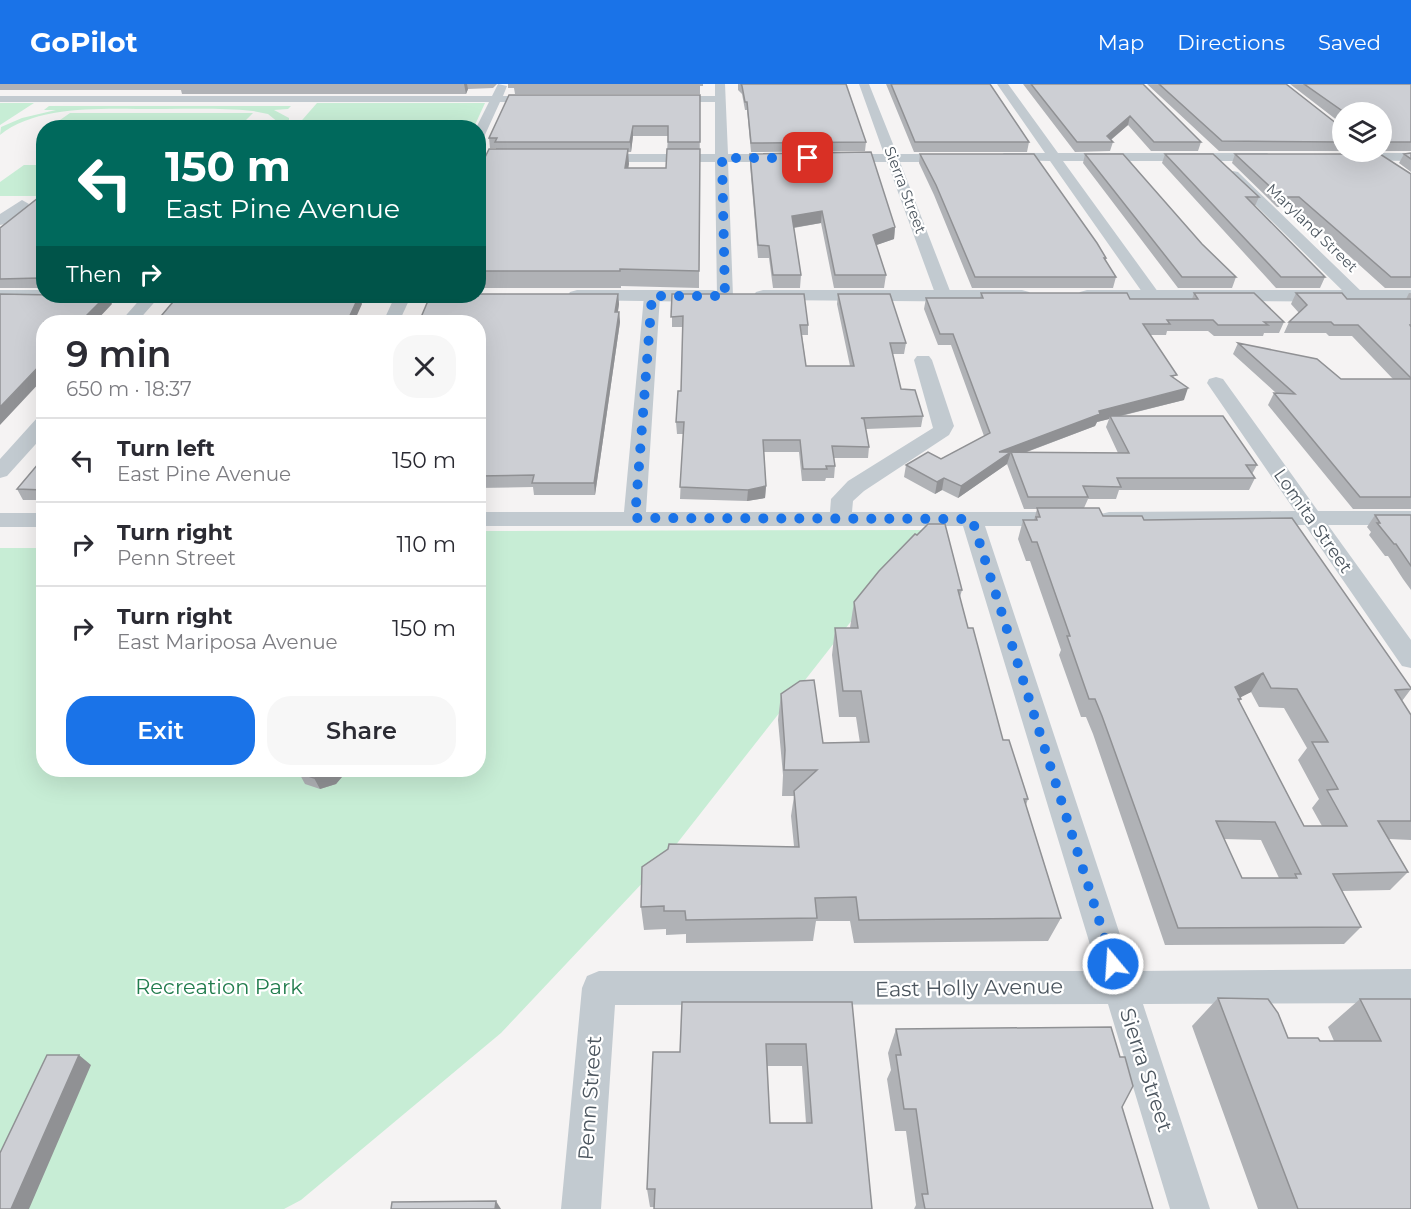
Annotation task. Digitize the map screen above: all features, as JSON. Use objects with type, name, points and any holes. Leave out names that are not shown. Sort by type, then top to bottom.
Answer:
[{"type":"street","points":[[486,120],[503,84]]},
{"type":"street","points":[[720,84],[725,296]]},
{"type":"street","name":"Sierra Street","points":[[864,84],[944,296]]},
{"type":"street","points":[[1002,84],[1153,296]]},
{"type":"street","points":[[150,99],[163,88]]},
{"type":"street","points":[[0,99],[553,99]]},
{"type":"street","points":[[656,99],[721,99]]},
{"type":"street","name":"Maryland Street","points":[[1198,141],[1358,296]]},
{"type":"street","points":[[1392,155],[1411,157]]},
{"type":"street","points":[[996,158],[1285,157]]},
{"type":"street","points":[[486,158],[530,158]]},
{"type":"street","points":[[577,158],[802,158]]},
{"type":"street","points":[[825,158],[973,158]]},
{"type":"street","points":[[1386,162],[1394,168]]},
{"type":"street","points":[[0,221],[21,204]]},
{"type":"street","points":[[0,296],[36,296]]},
{"type":"street","points":[[486,296],[497,296]]},
{"type":"street","points":[[555,296],[1037,296]]},
{"type":"street","points":[[635,518],[652,296]]},
{"type":"street","points":[[1072,296],[1411,296]]},
{"type":"street","points":[[134,315],[145,303]]},
{"type":"street","points":[[840,519],[842,499],[856,486],[939,435],[944,426],[923,360]]},
{"type":"street","name":"Lomita Street","points":[[1216,384],[1411,659]]},
{"type":"street","points":[[0,472],[36,431]]},
{"type":"street","points":[[486,519],[1411,518]]},
{"type":"street","name":"Sierra Street","points":[[972,519],[1190,1209]]},
{"type":"street","points":[[0,520],[36,520]]},
{"type":"street","name":"East Holly Avenue","points":[[599,988],[1411,986]]},
{"type":"street","name":"Penn Street","points":[[581,1209],[599,988]]},
{"type":"green space","points":[[0,103],[34,103],[0,125]]},
{"type":"green space","points":[[317,103],[485,103],[477,120],[302,120]]},
{"type":"green space","points":[[49,106],[291,106],[288,109],[274,110],[289,120],[275,120],[268,114],[231,109],[80,110],[36,117],[17,124],[0,135],[1,127],[22,118],[56,110],[44,110]]},
{"type":"green space","points":[[70,113],[253,113],[246,120],[60,120]]},
{"type":"green space","points":[[24,165],[36,165],[36,196],[0,196],[0,182]]},
{"type":"green space","name":"Recreation Park","points":[[927,530],[867,601],[664,860],[501,1033],[301,1200],[284,1209],[0,1209],[0,548],[36,548],[36,777],[486,777],[486,531]]},
{"type":"building","points":[[741,84],[846,84],[866,142],[751,143],[747,102],[745,102]]},
{"type":"building","points":[[891,84],[990,84],[1029,142],[915,142]]},
{"type":"building","points":[[1031,84],[1143,84],[1201,142],[1154,142],[1130,116],[1107,136],[1113,142],[1077,142]]},
{"type":"building","points":[[1159,84],[1286,84],[1332,120],[1332,142],[1222,141]]},
{"type":"building","points":[[1304,84],[1411,84],[1411,142],[1392,142],[1392,102],[1332,104]]},
{"type":"building","points":[[509,95],[700,95],[700,142],[668,142],[668,126],[633,126],[630,142],[495,142],[497,138],[489,138]]},
{"type":"building","points":[[489,149],[628,149],[625,168],[666,168],[667,149],[700,149],[699,271],[620,269],[620,271],[486,271],[486,155]]},
{"type":"building","points":[[871,152],[895,227],[873,235],[886,275],[835,275],[822,211],[792,216],[801,275],[773,275],[769,246],[758,245],[750,154]]},
{"type":"building","points":[[920,154],[1034,154],[1097,243],[1116,277],[975,277],[936,185]]},
{"type":"building","points":[[1085,154],[1123,154],[1202,244],[1236,277],[1182,277]]},
{"type":"building","points":[[1165,154],[1213,154],[1259,197],[1246,197],[1325,277],[1281,277]]},
{"type":"building","points":[[1235,154],[1332,154],[1332,162],[1392,162],[1411,174],[1411,277],[1391,277],[1299,197],[1281,197]]},
{"type":"building","points":[[36,200],[36,278],[0,279],[0,228]]},
{"type":"building","points":[[981,293],[1127,293],[1130,299],[1198,299],[1194,293],[1254,293],[1284,322],[1264,322],[1268,325],[1218,325],[1213,320],[1167,320],[1170,324],[1143,324],[1177,375],[1171,376],[1188,388],[1099,411],[1100,414],[999,452],[1011,452],[961,486],[944,478],[937,482],[906,465],[928,452],[941,459],[990,433],[953,334],[940,334],[926,298],[983,298]]},
{"type":"building","points":[[1296,293],[1342,293],[1347,299],[1411,299],[1411,378],[1358,325],[1334,325],[1331,322],[1289,322],[1307,305]]},
{"type":"building","points":[[0,294],[36,295],[36,303],[99,303],[87,315],[36,315],[36,369],[0,407]]},
{"type":"building","points":[[486,294],[618,294],[615,312],[619,312],[594,483],[532,483],[534,475],[486,476],[486,315],[422,315],[427,303],[486,303]]},
{"type":"building","points":[[672,294],[804,294],[808,325],[800,325],[806,366],[854,366],[838,294],[890,294],[906,343],[890,343],[901,389],[915,390],[923,416],[861,418],[864,419],[869,447],[832,446],[835,466],[826,466],[827,469],[803,469],[800,440],[763,440],[766,486],[748,490],[680,487],[684,422],[676,422],[678,391],[681,391],[683,316],[671,317]]},
{"type":"building","points":[[172,303],[356,303],[350,315],[162,315]]},
{"type":"building","points":[[1238,343],[1317,359],[1341,379],[1411,379],[1411,497],[1360,497],[1274,393],[1295,394]]},
{"type":"building","points":[[1110,416],[1223,416],[1257,465],[1246,465],[1255,478],[1117,478],[1121,487],[1083,486],[1088,497],[1028,497],[1011,452],[1129,453]]},
{"type":"building","points":[[36,466],[36,490],[17,489]]},
{"type":"building","points":[[1037,508],[1099,508],[1103,516],[1142,516],[1144,520],[1292,518],[1411,688],[1395,690],[1411,715],[1411,821],[1378,821],[1408,872],[1333,874],[1361,927],[1178,928],[1102,716],[1095,699],[1089,699],[1037,542],[1032,542],[1023,520],[1037,520],[1036,517],[1040,517]],"holes":[[[1263,673],[1271,688],[1297,689],[1328,742],[1312,742],[1338,789],[1327,790],[1347,826],[1304,826],[1238,699],[1241,699],[1235,687]],[[1216,821],[1275,822],[1301,874],[1295,874],[1297,878],[1242,878]]]},
{"type":"building","points":[[1375,515],[1411,515],[1411,566],[1396,544],[1377,523],[1380,523]]},
{"type":"building","points":[[928,524],[945,524],[962,590],[958,590],[968,628],[973,628],[1003,740],[1009,740],[1028,799],[1024,799],[1061,918],[859,920],[856,897],[815,898],[817,918],[686,920],[685,911],[664,911],[664,906],[641,907],[642,867],[668,849],[669,844],[799,847],[794,791],[817,770],[784,770],[781,694],[800,681],[814,680],[823,743],[869,742],[861,691],[843,691],[835,628],[858,628],[854,602],[879,571]]},
{"type":"building","points":[[1218,998],[1268,999],[1278,1013],[1288,1038],[1318,1038],[1320,1041],[1381,1041],[1360,999],[1411,999],[1411,1209],[1298,1209]]},
{"type":"building","points":[[682,1002],[852,1002],[872,1209],[654,1209],[655,1189],[647,1189],[653,1052],[680,1052]],"holes":[[[766,1044],[806,1044],[812,1123],[770,1123]]]},
{"type":"building","points":[[1111,1027],[1120,1057],[1125,1057],[1133,1086],[1122,1107],[1153,1209],[925,1209],[922,1194],[928,1194],[916,1109],[904,1109],[896,1055],[901,1055],[896,1029]]},
{"type":"building","points":[[47,1055],[79,1055],[11,1209],[0,1209],[0,1153]]},
{"type":"building","points":[[496,1201],[495,1209],[391,1209],[392,1202]]},
{"type":"route","points":[[808,158],[722,158],[725,296],[652,296],[635,518],[972,519],[1113,964]]}]
